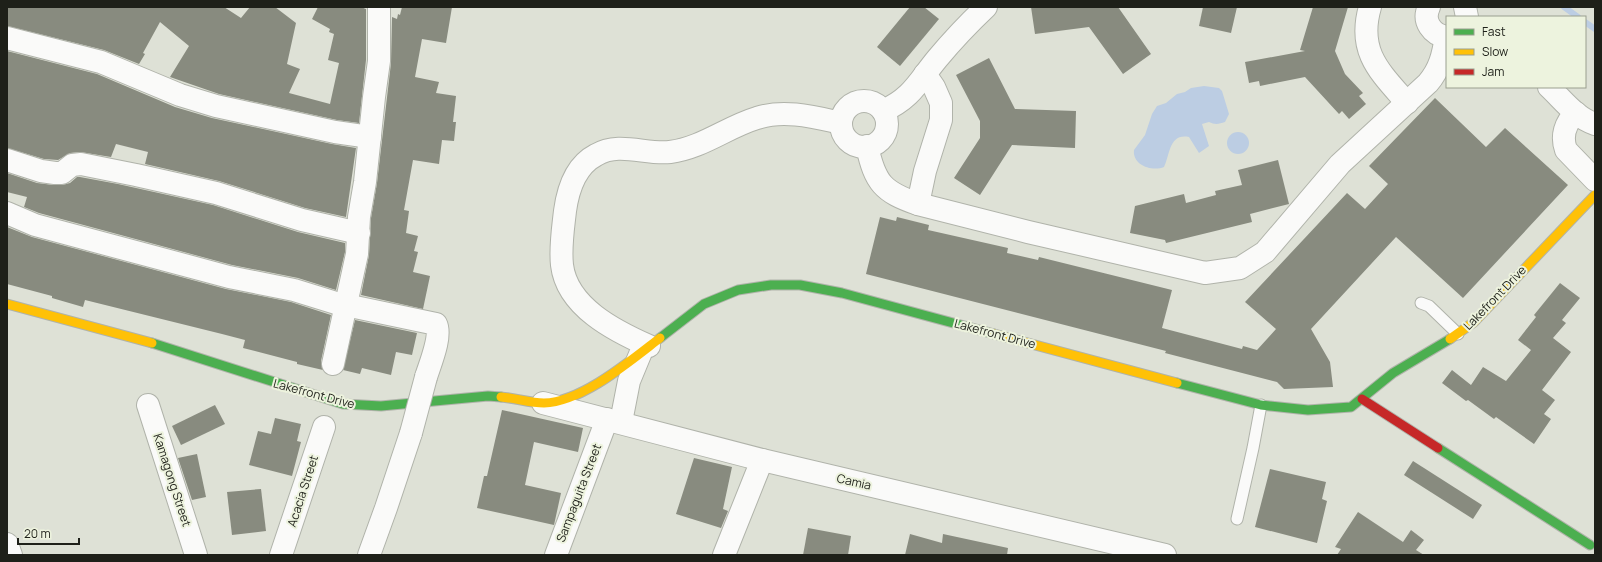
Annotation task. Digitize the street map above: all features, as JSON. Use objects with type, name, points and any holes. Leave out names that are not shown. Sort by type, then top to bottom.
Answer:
[{"type":"street","points":[[333,364],[357,254],[360,211],[379,61],[379,7]]},
{"type":"street","points":[[883,111],[899,103],[906,97],[953,41],[986,7]]},
{"type":"street","points":[[1370,7],[1367,20],[1368,49],[1372,59],[1385,78],[1407,103]]},
{"type":"street","points":[[867,146],[874,173],[890,192],[902,199],[1028,232],[1205,274],[1240,268],[1265,252],[1340,164],[1428,84],[1437,71],[1442,57],[1446,37],[1438,35],[1432,31],[1426,17],[1427,8]]},
{"type":"street","points":[[7,38],[101,62],[180,95],[216,106],[335,132],[370,137]]},
{"type":"street","points":[[918,204],[925,171],[941,120],[941,103],[934,87],[925,74]]},
{"type":"street","points":[[1550,88],[1576,113],[1589,122],[1595,124]]},
{"type":"street","points":[[865,101],[872,102],[883,111],[886,120],[886,129],[883,137],[876,143],[867,146],[859,146],[852,143],[846,137],[842,130],[841,122],[846,110],[858,102],[865,101]]},
{"type":"street","points":[[1576,113],[1569,119],[1566,125],[1564,145],[1566,150],[1595,180]]},
{"type":"street","points":[[610,424],[645,349],[596,318],[581,303],[567,284],[562,266],[562,243],[567,196],[577,172],[596,154],[608,150],[621,148],[671,152],[698,144],[758,117],[772,114],[804,116],[841,122]]},
{"type":"street","points":[[7,160],[41,171],[55,173],[62,173],[72,165],[81,164],[136,175],[216,193],[302,220],[359,233]]},
{"type":"street","name":"Lakefront Drive","points":[[7,304],[138,339],[343,404],[381,406],[488,396],[514,398],[543,403],[556,402],[580,394],[645,349],[704,304],[738,290],[771,285],[800,284],[842,293],[1261,405],[1308,410],[1331,409],[1351,407],[1383,380],[1405,365],[1458,334],[1474,322],[1539,252],[1595,196]]},
{"type":"street","points":[[7,213],[35,225],[229,277],[294,290],[336,303],[436,324],[438,328],[436,343],[411,433],[369,555]]},
{"type":"street","points":[[1362,399],[1593,543],[1583,555]]},
{"type":"street","name":"Camia","points":[[543,403],[610,424],[1165,555]]},
{"type":"street","name":"Kamagong Street","points":[[148,405],[196,555]]},
{"type":"street","name":"Sampaguita Street","points":[[556,555],[610,424]]},
{"type":"street","name":"Acacia Street","points":[[282,555],[324,427]]},
{"type":"street","points":[[724,555],[762,460]]},
{"type":"street","points":[[7,544],[11,555]]},
{"type":"lane","points":[[1421,303],[1429,306],[1458,334]]},
{"type":"lane","points":[[1236,519],[1261,405]]},
{"type":"water","points":[[1204,86],[1219,88],[1222,91],[1229,114],[1225,122],[1213,124],[1209,122],[1202,124],[1209,146],[1199,153],[1189,137],[1182,137],[1178,138],[1171,146],[1164,167],[1154,169],[1139,163],[1134,155],[1134,150],[1145,135],[1152,114],[1157,106],[1166,103],[1177,94],[1185,92],[1191,88]]},
{"type":"water","points":[[1238,132],[1246,135],[1249,143],[1246,151],[1238,154],[1230,151],[1227,143],[1230,135]]},
{"type":"building","points":[[7,7],[224,7],[241,18],[250,7],[275,7],[296,23],[287,64],[300,69],[289,93],[330,104],[339,63],[328,60],[334,34],[329,32],[330,29],[312,19],[318,7],[361,7],[366,9],[366,60],[359,123],[337,120],[219,94],[170,77],[189,46],[160,22],[143,53],[145,54],[139,64],[104,50],[7,26]]},
{"type":"building","points":[[402,7],[452,7],[446,43],[422,39],[415,77],[439,82],[436,93],[456,96],[453,122],[456,122],[454,141],[442,140],[439,164],[413,160],[404,210],[409,211],[406,233],[418,236],[414,251],[418,252],[413,272],[430,276],[423,309],[361,295],[369,255],[371,218],[377,183],[391,63],[392,17],[397,19],[398,14],[400,15]]},
{"type":"building","points":[[910,7],[924,7],[939,19],[900,66],[877,47]]},
{"type":"building","points":[[1031,7],[1118,7],[1151,54],[1123,74],[1089,27],[1035,34]]},
{"type":"building","points":[[1203,7],[1237,7],[1231,33],[1199,26]]},
{"type":"building","points":[[1313,7],[1348,7],[1335,51],[1345,74],[1363,93],[1359,96],[1366,104],[1349,119],[1342,111],[1339,114],[1305,77],[1260,86],[1259,81],[1249,83],[1245,62],[1305,51],[1300,50]]},
{"type":"building","points":[[7,51],[97,74],[175,107],[212,118],[356,148],[346,217],[305,208],[219,181],[145,164],[148,152],[116,144],[111,157],[80,152],[70,153],[58,160],[44,159],[7,148]]},
{"type":"building","points":[[989,58],[1015,109],[1076,111],[1075,148],[1012,145],[980,195],[954,178],[980,138],[980,121],[956,75]]},
{"type":"building","points":[[1435,98],[1486,147],[1505,128],[1568,185],[1463,298],[1396,237],[1311,329],[1330,362],[1333,387],[1284,389],[1277,382],[1165,353],[1166,351],[866,274],[880,217],[896,221],[897,217],[929,225],[928,230],[1008,248],[1007,253],[1038,260],[1039,257],[1172,290],[1162,328],[1242,349],[1243,346],[1257,350],[1276,329],[1245,302],[1347,193],[1365,209],[1388,184],[1369,166]]},
{"type":"building","points":[[1278,160],[1289,204],[1250,214],[1252,222],[1166,243],[1165,240],[1130,233],[1135,206],[1184,194],[1186,203],[1216,195],[1215,191],[1242,185],[1238,170]]},
{"type":"building","points":[[7,173],[37,183],[53,185],[70,183],[77,177],[118,184],[213,205],[298,232],[345,243],[345,252],[336,290],[298,278],[232,265],[39,213],[24,207],[27,197],[7,192]]},
{"type":"building","points":[[7,227],[32,237],[226,289],[291,302],[331,315],[321,361],[323,370],[243,348],[245,340],[85,300],[83,307],[52,298],[52,296],[7,284]]},
{"type":"building","points":[[1560,283],[1580,298],[1562,320],[1566,323],[1553,338],[1571,352],[1542,390],[1555,400],[1544,414],[1551,419],[1534,444],[1496,417],[1494,419],[1468,400],[1466,401],[1442,383],[1452,370],[1471,385],[1483,367],[1506,381],[1531,350],[1518,340],[1536,317],[1534,315]]},
{"type":"building","points":[[355,320],[417,333],[412,355],[396,352],[391,375],[362,368],[360,374],[343,370]]},
{"type":"building","points":[[215,405],[225,424],[181,445],[172,426]]},
{"type":"building","points":[[502,410],[583,428],[578,452],[534,442],[525,485],[561,493],[554,525],[477,508],[484,476],[487,476]]},
{"type":"building","points":[[275,418],[301,424],[297,441],[301,442],[292,476],[249,465],[258,431],[271,434]]},
{"type":"building","points":[[197,454],[206,497],[192,500],[178,458]]},
{"type":"building","points":[[694,458],[732,467],[723,509],[728,511],[721,528],[676,514]]},
{"type":"building","points":[[1413,461],[1482,505],[1473,519],[1404,475]]},
{"type":"building","points":[[1270,469],[1326,482],[1322,499],[1327,501],[1317,543],[1255,527]]},
{"type":"building","points":[[261,489],[266,531],[232,535],[227,492]]},
{"type":"building","points":[[1358,512],[1403,542],[1411,530],[1424,540],[1416,550],[1424,555],[1337,555],[1341,549],[1335,547]]},
{"type":"building","points":[[808,528],[851,536],[848,555],[803,555]]},
{"type":"building","points":[[910,534],[942,543],[943,534],[1008,548],[1007,555],[905,555]]},
{"type":"waterway","points":[[1564,7],[1577,16]]},
{"type":"waterway","points":[[1586,23],[1595,29]]},
{"type":"traffic: fast","points":[[660,338],[704,304],[738,290],[771,285],[800,285],[842,293],[994,334]]},
{"type":"traffic: fast","points":[[1177,383],[1261,405],[1308,410],[1351,407],[1393,373],[1450,339]]},
{"type":"traffic: fast","points":[[152,343],[343,404],[381,406],[488,396],[501,397]]},
{"type":"traffic: fast","points":[[1438,448],[1590,545]]},
{"type":"traffic: slow","points":[[1450,339],[1474,322],[1595,195]]},
{"type":"traffic: slow","points":[[7,304],[152,343]]},
{"type":"traffic: slow","points":[[994,334],[1177,383]]},
{"type":"traffic: slow","points":[[501,397],[544,403],[559,401],[574,396],[605,379],[660,338]]},
{"type":"traffic: jam","points":[[1362,399],[1438,448]]}]
